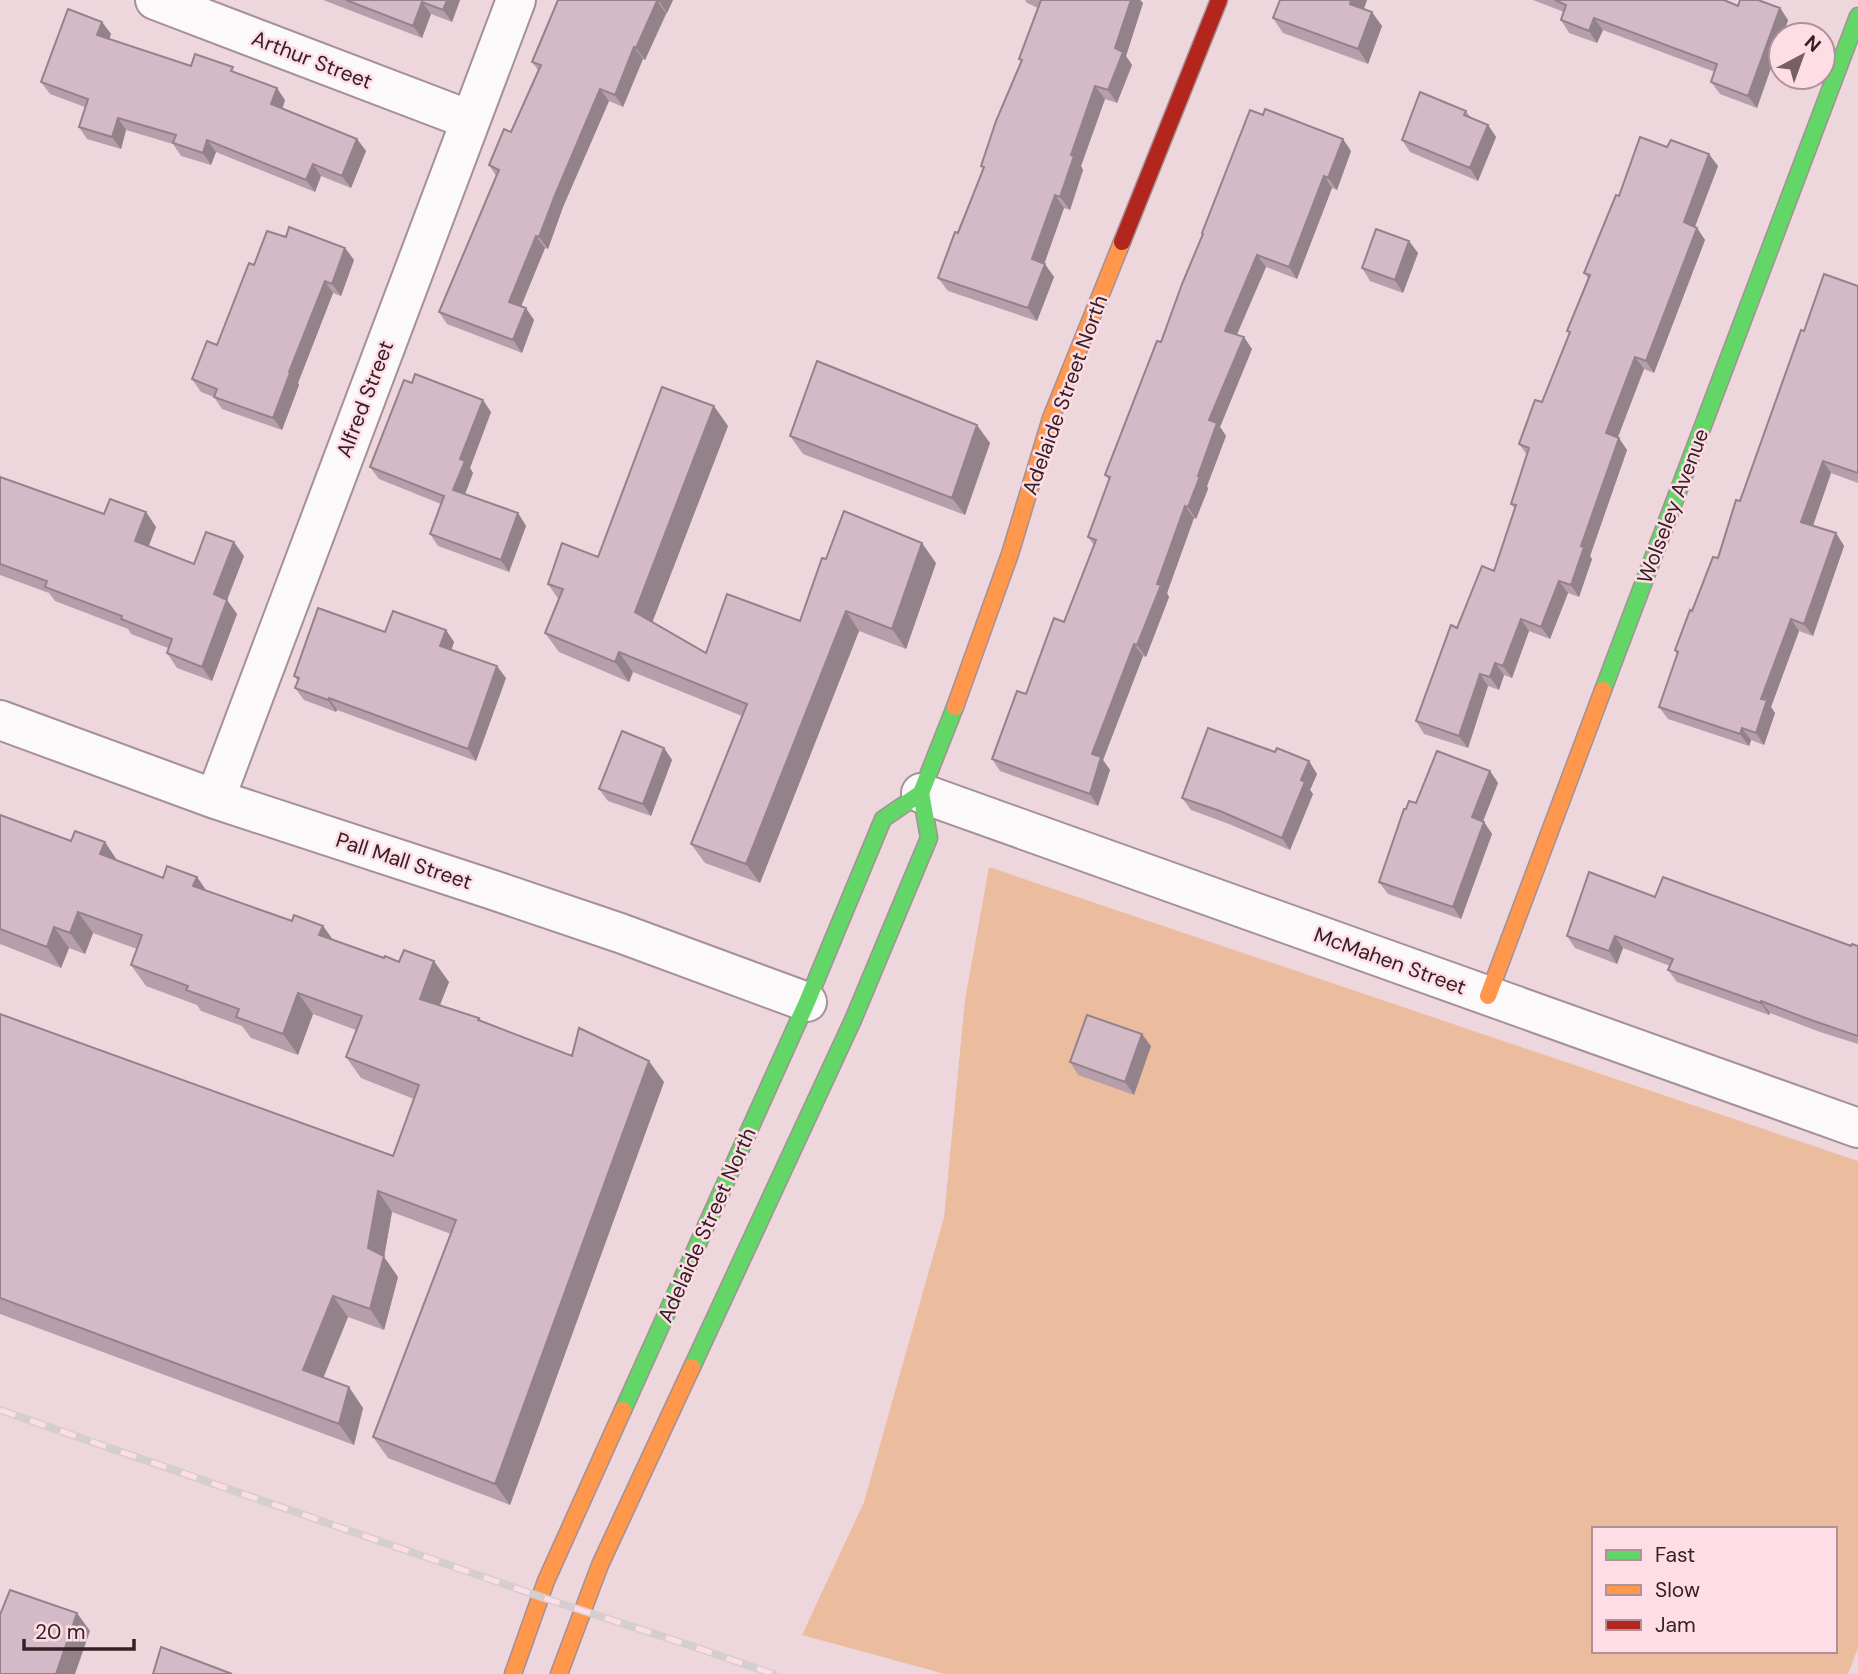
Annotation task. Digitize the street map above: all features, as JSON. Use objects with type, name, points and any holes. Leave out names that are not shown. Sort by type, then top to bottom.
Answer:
[{"type":"main road","name":"Adelaide Street North","points":[[513,1674],[546,1581],[807,1002],[883,819],[921,793],[963,688],[1006,566],[1051,418],[1219,0]]},
{"type":"main road","name":"Wolseley Avenue","points":[[1488,996],[1858,16]]},
{"type":"main road","points":[[559,1674],[600,1565],[853,1020],[929,838],[921,793]]},
{"type":"street","name":"Arthur Street","points":[[155,0],[470,120]]},
{"type":"street","name":"Alfred Street","points":[[215,799],[516,0]]},
{"type":"street","name":"Pall Mall Street","points":[[0,720],[215,799],[568,915],[807,1002]]},
{"type":"street","name":"McMahen Street","points":[[921,793],[1858,1128]]},
{"type":"shaded area","points":[[989,867],[1858,1161],[1858,1648],[1848,1674],[945,1674],[802,1635],[864,1502],[944,1217],[965,1000]]},
{"type":"building","points":[[346,0],[447,0],[443,10],[422,2],[413,26]]},
{"type":"building","points":[[558,0],[659,1],[636,48],[634,47],[615,95],[600,89],[539,237],[536,236],[509,302],[526,308],[513,340],[439,312],[499,170],[489,165],[504,129],[511,132],[541,65],[532,62]]},
{"type":"building","points":[[1041,0],[1131,0],[1115,48],[1123,52],[1108,90],[1095,86],[1071,155],[1074,156],[1060,197],[1055,195],[1032,259],[1045,264],[1028,308],[938,278],[984,167],[981,166],[996,121],[1022,60],[1019,59]]},
{"type":"building","points":[[1280,0],[1351,0],[1350,4],[1372,12],[1358,49],[1273,18]]},
{"type":"building","points":[[1555,0],[1724,0],[1738,6],[1740,0],[1758,0],[1780,8],[1775,21],[1767,21],[1767,44],[1748,96],[1711,82],[1717,64],[1594,18],[1589,31],[1561,20],[1566,5]]},
{"type":"building","points":[[68,9],[102,22],[97,35],[191,66],[195,54],[233,67],[231,71],[277,88],[271,104],[357,139],[342,176],[313,164],[306,180],[207,140],[203,153],[173,143],[176,135],[118,118],[112,137],[79,127],[88,99],[41,82]]},
{"type":"building","points":[[1420,92],[1466,111],[1464,115],[1488,125],[1470,168],[1402,140]]},
{"type":"building","points":[[1265,109],[1343,139],[1328,178],[1324,176],[1289,267],[1257,255],[1225,331],[1244,337],[1209,420],[1217,423],[1200,476],[1188,507],[1185,506],[1157,584],[1161,585],[1137,645],[1134,644],[1092,754],[1101,757],[1090,794],[992,759],[1017,691],[1026,694],[1054,618],[1064,622],[1096,540],[1088,537],[1110,477],[1105,475],[1157,341],[1161,342],[1250,110],[1263,115]]},
{"type":"building","points":[[1640,137],[1667,147],[1671,140],[1709,154],[1684,222],[1697,228],[1646,361],[1635,357],[1606,433],[1619,438],[1581,546],[1584,547],[1571,585],[1559,581],[1541,627],[1521,619],[1503,666],[1495,663],[1490,677],[1480,674],[1459,736],[1416,721],[1451,625],[1457,628],[1482,566],[1494,571],[1516,505],[1511,504],[1529,448],[1519,444],[1535,400],[1542,402],[1570,332],[1567,331],[1590,275],[1584,273],[1616,195],[1619,196]]},
{"type":"building","points":[[289,227],[345,248],[332,284],[325,281],[273,418],[214,397],[217,389],[192,379],[207,341],[217,345],[249,263],[254,265],[267,231],[286,237]]},
{"type":"building","points":[[1376,229],[1409,241],[1395,280],[1362,268]]},
{"type":"building","points":[[1824,274],[1858,286],[1858,473],[1823,461],[1801,522],[1836,533],[1804,624],[1791,619],[1761,699],[1767,700],[1756,733],[1742,728],[1740,734],[1659,707],[1678,652],[1675,650],[1690,610],[1692,611],[1713,557],[1718,558],[1736,500],[1740,501],[1801,330],[1804,331]]},
{"type":"building","points":[[817,361],[977,425],[952,498],[790,436]]},
{"type":"building","points":[[415,374],[483,400],[460,459],[465,461],[453,490],[518,513],[501,560],[430,534],[444,496],[370,467],[404,380],[412,383]]},
{"type":"building","points":[[662,387],[714,406],[635,612],[706,653],[727,594],[800,621],[822,558],[826,559],[844,511],[922,543],[892,629],[846,611],[746,864],[691,844],[747,704],[619,652],[615,662],[545,633],[563,589],[548,584],[562,543],[598,557]]},
{"type":"building","points":[[0,477],[104,514],[110,499],[146,512],[135,541],[194,564],[206,532],[234,542],[214,594],[227,600],[202,667],[167,653],[172,639],[121,619],[122,616],[45,587],[47,581],[0,564]]},
{"type":"building","points":[[318,608],[385,632],[393,611],[446,630],[440,646],[497,666],[468,749],[295,688],[299,678],[294,676]]},
{"type":"building","points":[[1208,728],[1275,752],[1277,748],[1309,761],[1301,780],[1305,782],[1282,838],[1182,798]]},
{"type":"building","points":[[622,731],[664,748],[643,804],[599,789]]},
{"type":"building","points":[[1437,751],[1490,771],[1472,817],[1484,822],[1453,907],[1379,882],[1404,809],[1409,801],[1416,803]]},
{"type":"building","points":[[0,815],[71,841],[75,831],[105,842],[100,854],[163,878],[167,866],[197,877],[193,886],[292,921],[294,915],[323,926],[319,935],[384,958],[385,956],[399,962],[404,950],[434,961],[420,999],[479,1018],[478,1020],[572,1056],[579,1028],[649,1061],[495,1484],[373,1437],[456,1220],[378,1191],[368,1248],[384,1256],[370,1309],[333,1296],[303,1370],[349,1387],[339,1424],[0,1298],[0,1014],[393,1156],[419,1085],[346,1057],[362,1016],[298,993],[283,1034],[236,1017],[239,1009],[186,990],[188,986],[131,965],[142,935],[78,912],[70,933],[54,927],[47,947],[0,929]]},
{"type":"building","points":[[1589,872],[1655,897],[1663,877],[1851,946],[1858,946],[1858,1036],[1668,970],[1673,959],[1615,936],[1609,951],[1567,936]]},
{"type":"building","points":[[1087,1015],[1142,1034],[1125,1082],[1070,1062]]},
{"type":"building","points":[[10,1590],[77,1613],[56,1674],[0,1674],[0,1615]]},
{"type":"building","points":[[161,1647],[232,1674],[153,1674]]},
{"type":"railway","points":[[0,1410],[773,1674]]},
{"type":"traffic: fast","points":[[1603,690],[1858,16]]},
{"type":"traffic: fast","points":[[692,1367],[853,1020],[929,838],[921,793],[955,707]]},
{"type":"traffic: fast","points":[[623,1410],[807,1002],[883,819],[921,793]]},
{"type":"traffic: slow","points":[[955,707],[1010,554],[1051,418],[1122,242]]},
{"type":"traffic: slow","points":[[1488,996],[1603,690]]},
{"type":"traffic: slow","points":[[559,1674],[600,1565],[692,1367]]},
{"type":"traffic: slow","points":[[513,1674],[546,1581],[623,1410]]},
{"type":"traffic: jam","points":[[1122,242],[1219,0]]}]
